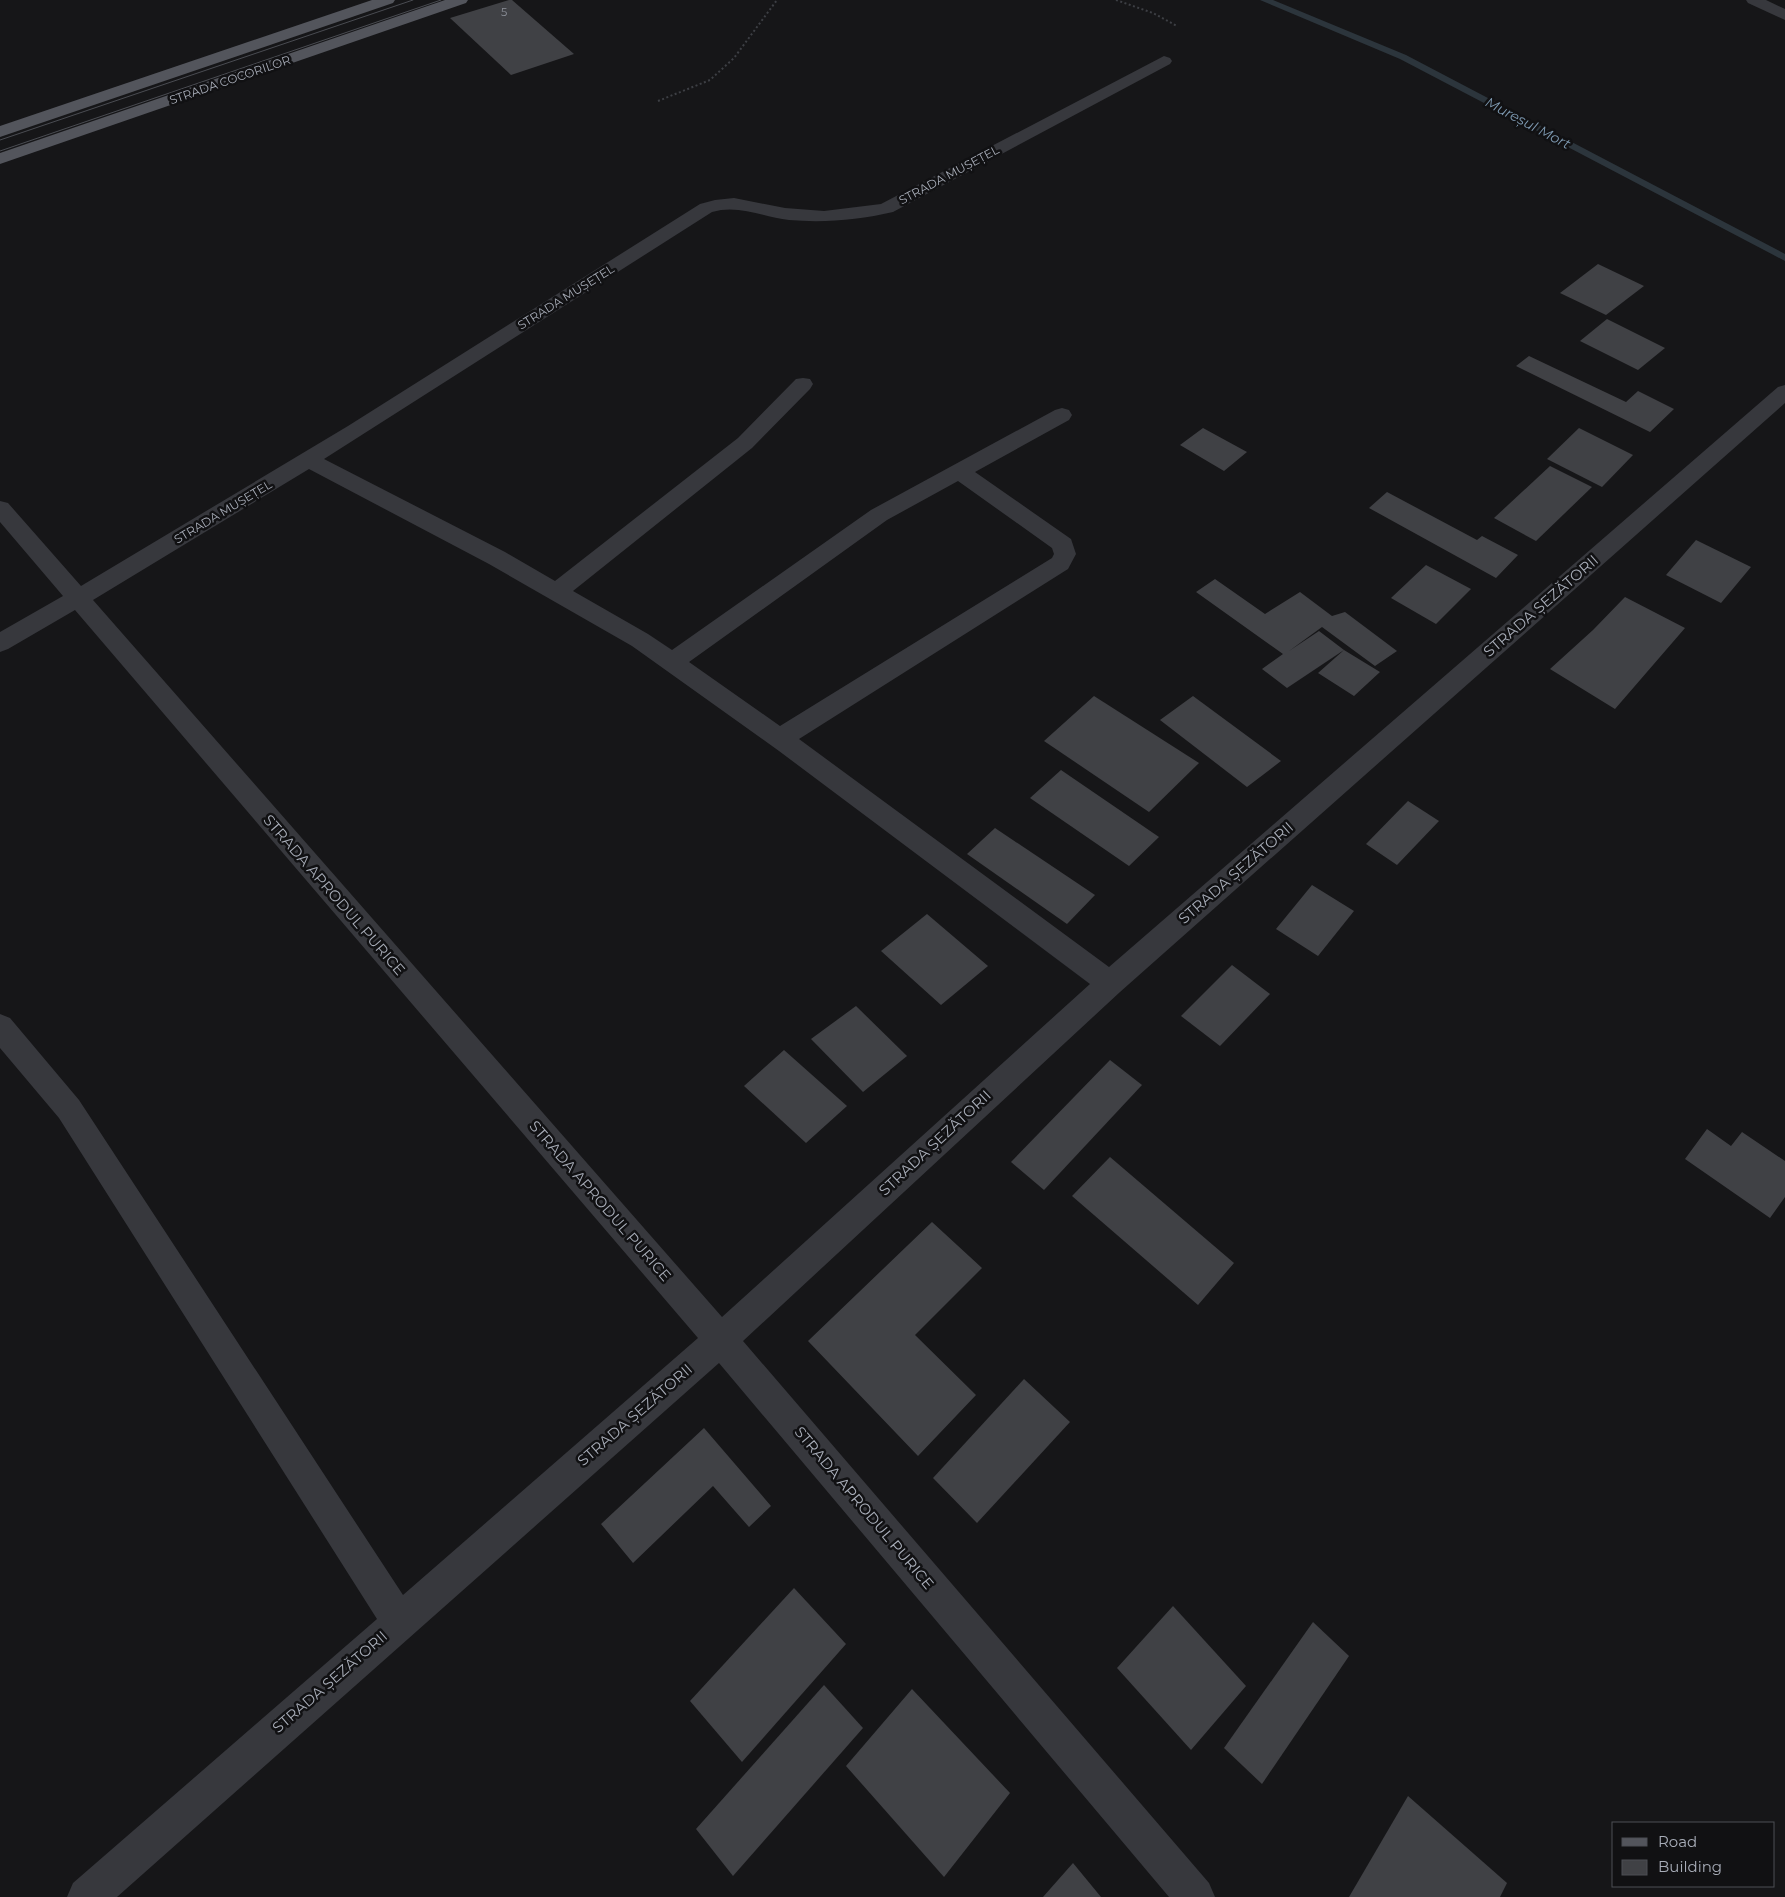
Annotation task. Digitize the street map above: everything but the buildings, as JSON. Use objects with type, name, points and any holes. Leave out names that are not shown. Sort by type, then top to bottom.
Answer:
[{"type":"main road","name":"STRADA COCORILOR","points":[[0,132],[388,0]]},
{"type":"main road","name":"STRADA COCORILOR","points":[[0,159],[460,0]]},
{"type":"street","points":[[1754,0],[1766,8],[1785,15]]},
{"type":"street","name":"STRADA MUȘEȚEL","points":[[0,643],[78,600],[308,460],[706,208],[717,203],[734,204],[782,213],[817,216],[856,214],[887,208],[1164,61]]},
{"type":"street","points":[[556,592],[745,443],[803,384]]},
{"type":"street","name":"STRADA ȘEZĂTORII","points":[[87,1897],[721,1340],[1110,983],[1785,392]]},
{"type":"street","points":[[671,663],[879,515],[1062,415]]},
{"type":"street","points":[[308,460],[497,558],[640,640],[780,738],[1110,983]]},
{"type":"street","points":[[780,738],[1060,563],[1065,554],[1063,544],[959,471]]},
{"type":"street","name":"STRADA APRODUL PURICE","points":[[0,508],[721,1340],[1196,1897]]},
{"type":"street","points":[[0,1027],[69,1109],[399,1621]]},
{"type":"path","points":[[658,101],[710,80],[734,58],[777,0]]},
{"type":"waterway","name":"Mureșul Mort","points":[[1265,0],[1403,57],[1785,258]]},
{"type":"tram line","points":[[0,140],[413,0]]},
{"type":"tram line","points":[[0,151],[441,0]]}]
